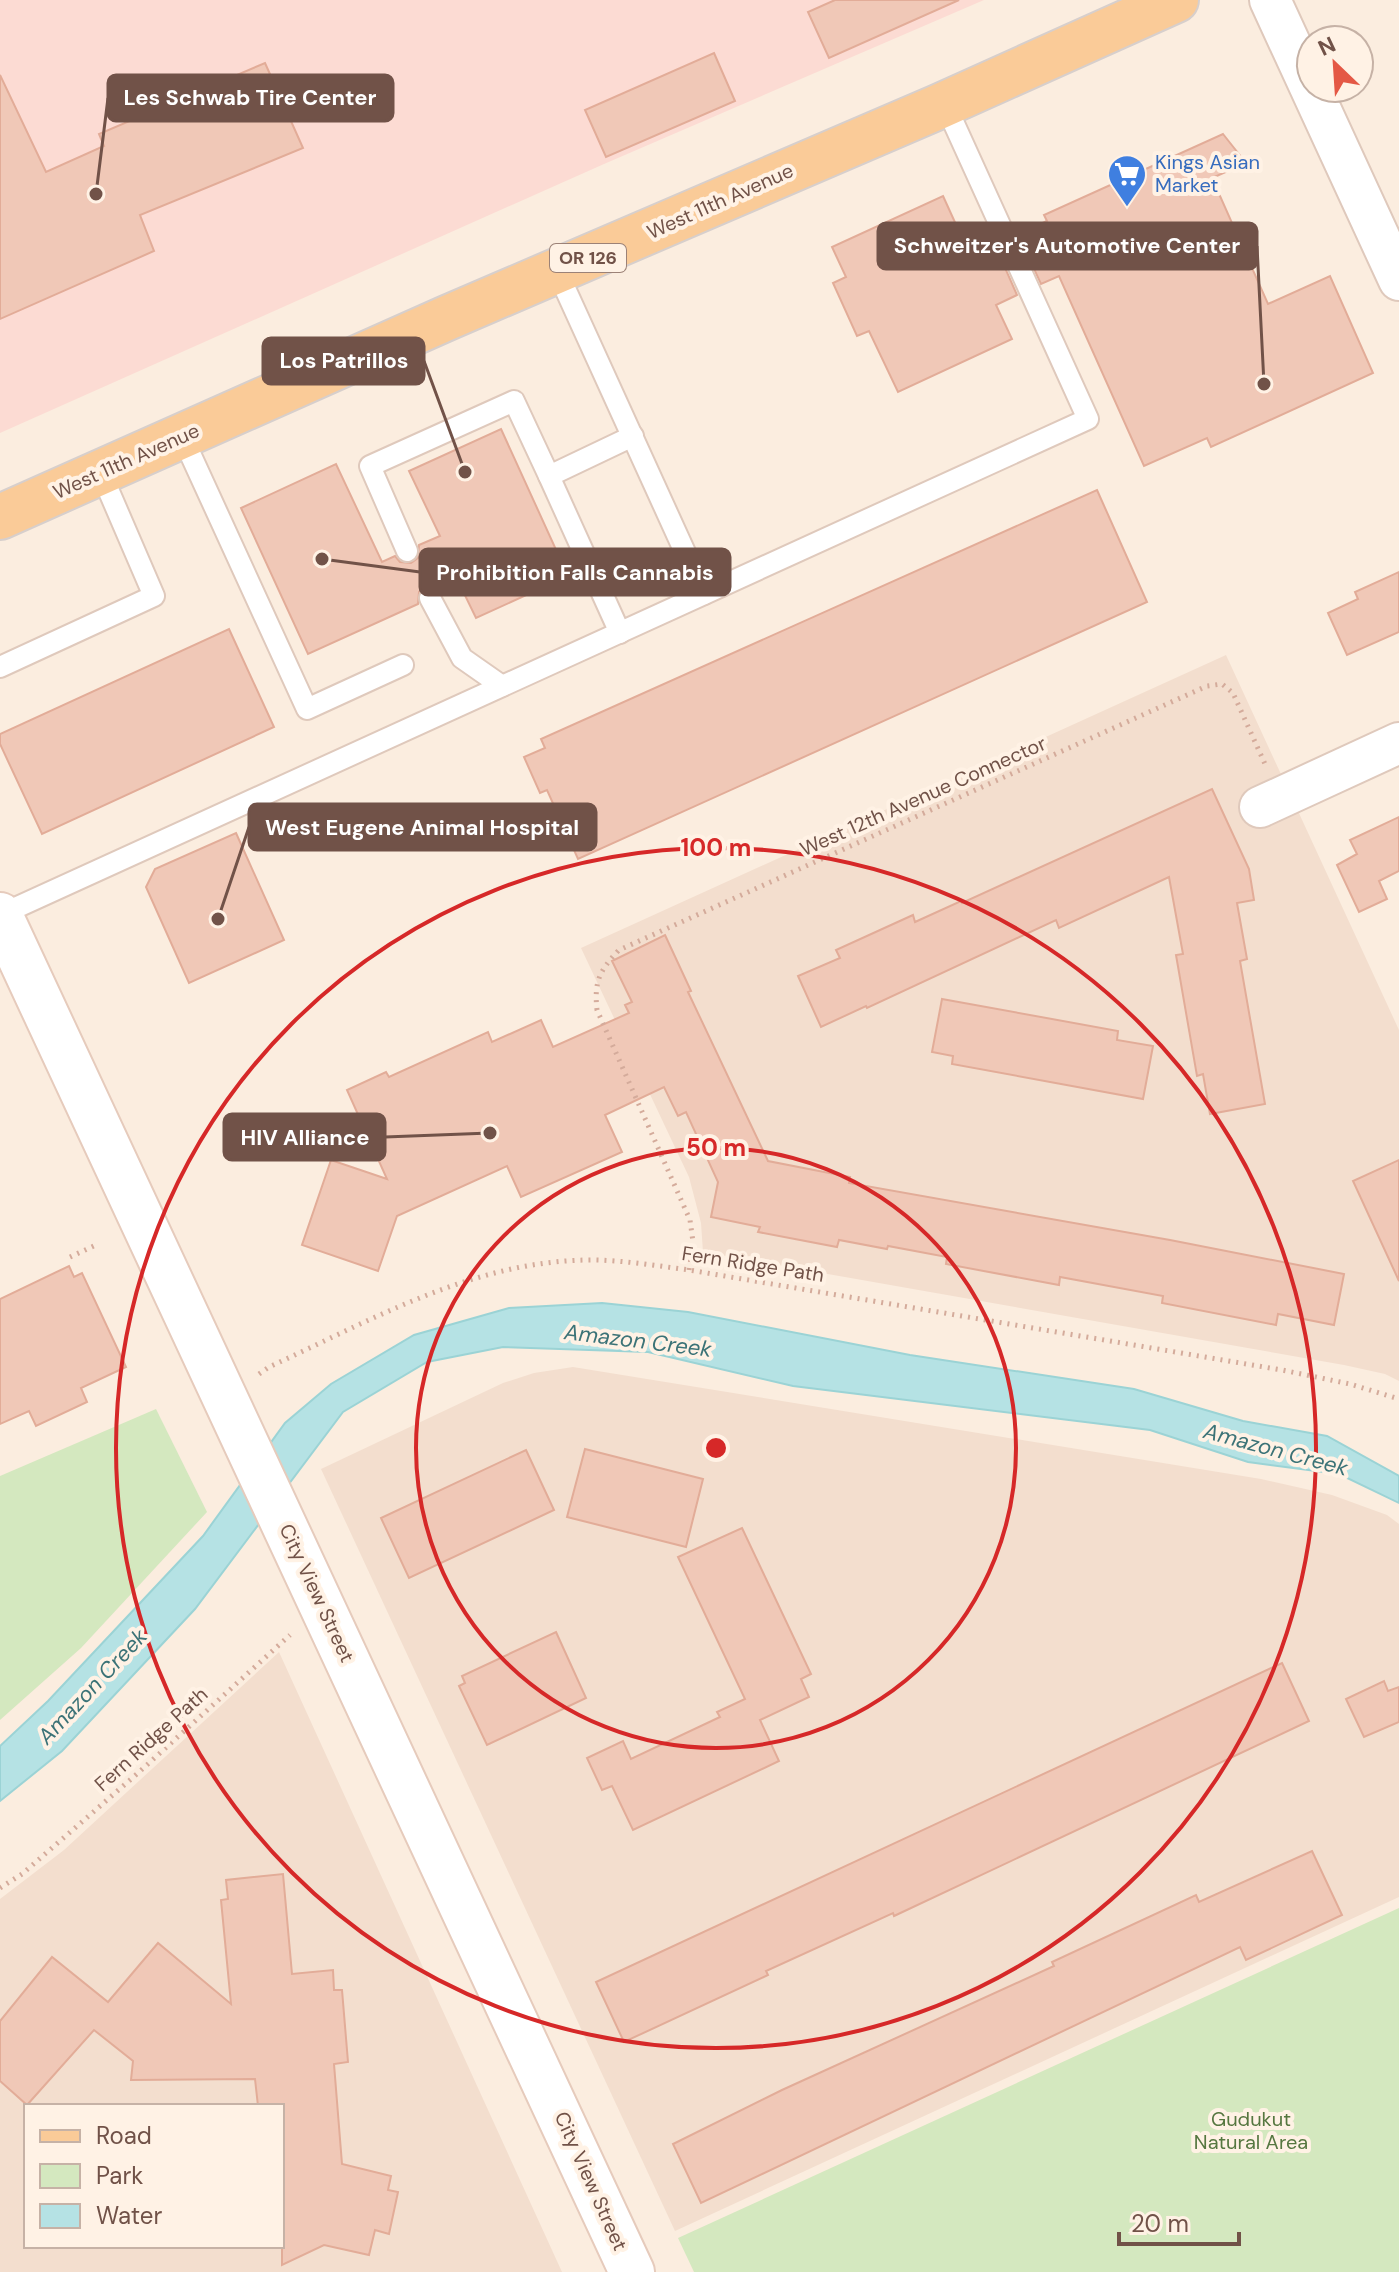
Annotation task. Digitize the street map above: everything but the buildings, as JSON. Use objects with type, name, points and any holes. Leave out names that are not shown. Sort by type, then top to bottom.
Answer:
[{"type":"main road","name":"West 11th Avenue","points":[[0,517],[1176,0]]},
{"type":"street","points":[[1270,0],[1399,280]]},
{"type":"street","points":[[1270,802],[1399,743]]},
{"type":"street","name":"City View Street","points":[[0,915],[632,2272]]},
{"type":"lane","points":[[0,915],[1088,419],[945,104]]},
{"type":"lane","points":[[557,271],[704,594]]},
{"type":"lane","points":[[407,551],[370,466],[514,401],[620,633]]},
{"type":"lane","points":[[182,436],[307,709],[403,665]]},
{"type":"lane","points":[[549,476],[633,436]]},
{"type":"lane","points":[[0,667],[154,596],[101,473]]},
{"type":"lane","points":[[430,598],[462,658],[502,686]]},
{"type":"path","name":"West 12th Avenue Connector","points":[[689,1270],[693,1242],[690,1220],[597,1010],[595,991],[603,967],[619,950],[1207,686],[1222,684],[1233,693],[1270,802]]},
{"type":"path","points":[[70,1257],[98,1244]]},
{"type":"path","name":"Fern Ridge Path","points":[[232,1416],[269,1367],[415,1300],[470,1278],[554,1262],[598,1260],[689,1270],[1282,1370],[1350,1384],[1399,1399]]},
{"type":"path","name":"Fern Ridge Path","points":[[0,1888],[22,1874],[138,1773],[291,1634],[285,1623]]},
{"type":"shaded area","points":[[0,0],[984,0],[604,164],[0,433]]},
{"type":"shaded area","points":[[1226,655],[1399,1030],[1399,1381],[1385,1374],[1344,1365],[703,1252],[701,1223],[689,1177],[581,948]]},
{"type":"shaded area","points":[[573,1367],[1261,1479],[1332,1495],[1387,1515],[1399,1524],[1399,1897],[675,2231],[321,1469],[503,1383],[534,1373]]},
{"type":"shaded area","points":[[279,1652],[562,2272],[0,2272],[0,1899],[64,1850]]},
{"type":"green space","points":[[156,1409],[207,1512],[81,1648],[0,1720],[0,1476]]},
{"type":"green space","name":"Gudukut Natural Area","points":[[1399,1908],[1399,2272],[694,2272],[678,2238]]},
{"type":"water","name":"Amazon Creek","points":[[602,1303],[688,1312],[910,1355],[1134,1389],[1243,1421],[1327,1436],[1399,1476],[1399,1503],[1339,1474],[1248,1462],[1150,1430],[793,1386],[648,1352],[503,1347],[427,1362],[343,1412],[195,1609],[62,1751],[0,1801],[0,1746],[48,1701],[203,1536],[285,1423],[331,1384],[414,1335],[509,1308]]},
{"type":"place","name":"Les Schwab Tire Center","points":[[96,194]]},
{"type":"place","name":"Kings Asian Market","points":[[1127,208]]},
{"type":"place","name":"Schweitzer's Automotive Center","points":[[1264,384]]},
{"type":"place","name":"Los Patrillos","points":[[465,472]]},
{"type":"place","name":"Prohibition Falls Cannabis","points":[[322,559]]},
{"type":"place","name":"West Eugene Animal Hospital","points":[[218,919]]},
{"type":"place","name":"HIV Alliance","points":[[490,1133]]}]
